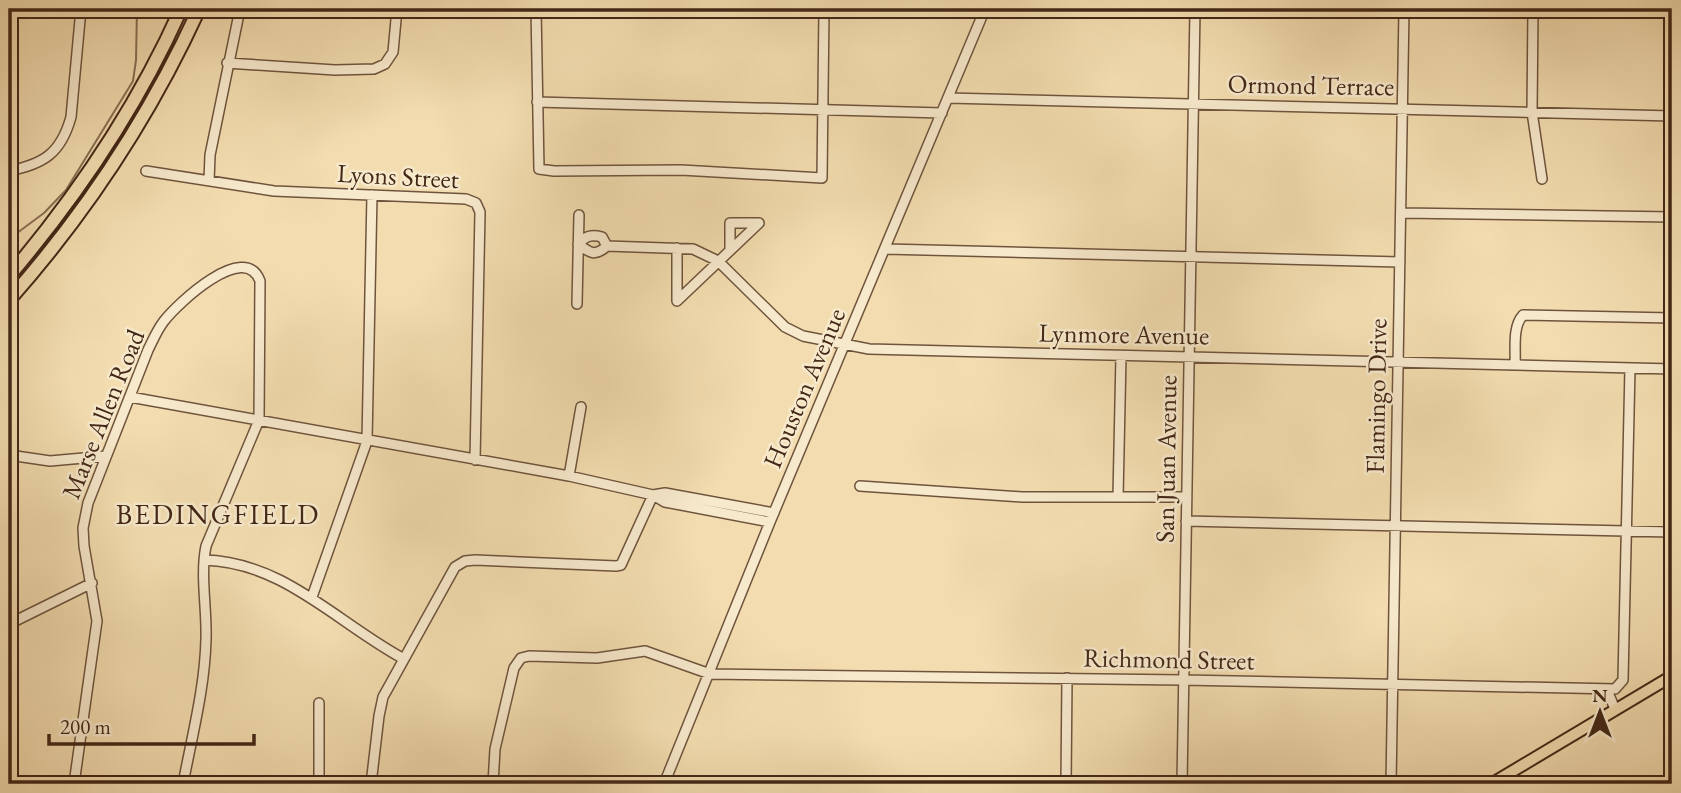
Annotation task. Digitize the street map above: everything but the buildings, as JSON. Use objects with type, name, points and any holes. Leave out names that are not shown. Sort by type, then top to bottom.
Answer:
[{"type":"highway","points":[[9,276],[73,194],[115,130],[149,73],[181,9]]},
{"type":"highway","points":[[9,300],[55,245],[105,176],[145,111],[199,9]]},
{"type":"main road","points":[[1491,784],[1672,676]]},
{"type":"street","points":[[9,171],[32,165],[49,156],[68,131],[81,9]]},
{"type":"street","points":[[209,181],[210,155],[240,9]]},
{"type":"street","points":[[228,62],[335,70],[374,69],[386,64],[392,57],[397,9]]},
{"type":"street","points":[[536,9],[539,169],[681,170],[822,178],[824,9]]},
{"type":"street","name":"Houston Avenue","points":[[664,784],[772,517],[985,9]]},
{"type":"street","name":"San Juan Avenue","points":[[1182,784],[1195,9]]},
{"type":"street","name":"Flamingo Drive","points":[[1391,784],[1404,9]]},
{"type":"street","points":[[1533,9],[1532,112],[1542,179]]},
{"type":"street","name":"Ormond Terrace","points":[[948,98],[1672,116]]},
{"type":"street","points":[[537,102],[942,113]]},
{"type":"street","name":"Lyons Street","points":[[146,171],[274,191],[466,199],[476,203],[480,208],[475,460]]},
{"type":"street","points":[[312,597],[368,441],[372,195]]},
{"type":"street","points":[[1401,213],[1672,217]]},
{"type":"street","points":[[577,304],[579,215]]},
{"type":"street","name":"Lynmore Avenue","points":[[607,246],[602,237],[595,235],[586,236],[578,244],[591,253],[599,253],[607,246],[692,248],[718,261],[785,327],[803,336],[869,349],[1672,369]]},
{"type":"street","points":[[677,248],[677,302],[730,250]]},
{"type":"street","points":[[884,249],[1400,262]]},
{"type":"street","name":"Marse Allen Road","points":[[74,784],[96,639],[97,614],[84,546],[83,528],[88,503],[159,328],[176,309],[216,275],[234,268],[253,271],[260,281],[259,420]]},
{"type":"street","points":[[1515,365],[1517,321],[1523,315],[1672,318]]},
{"type":"street","points":[[1118,497],[1121,356]]},
{"type":"street","points":[[1615,709],[1607,690],[1619,687],[1623,680],[1630,368]]},
{"type":"street","points":[[130,397],[569,476],[653,495],[665,502],[772,517]]},
{"type":"street","points":[[569,476],[581,407]]},
{"type":"street","points":[[183,784],[204,675],[206,546],[259,420]]},
{"type":"street","points":[[9,455],[50,460],[106,456]]},
{"type":"street","points":[[860,486],[989,496],[1186,497]]},
{"type":"street","points":[[371,784],[382,701],[453,569],[458,564],[475,560],[616,566],[624,561],[653,495]]},
{"type":"street","points":[[1186,522],[1672,532]]},
{"type":"street","points":[[204,560],[227,561],[254,568],[312,597],[404,659]]},
{"type":"street","points":[[9,624],[92,583]]},
{"type":"street","name":"Richmond Street","points":[[494,784],[495,749],[514,668],[521,658],[529,656],[597,658],[641,651],[710,674],[1183,680],[1607,690]]},
{"type":"street","points":[[1066,784],[1067,678]]},
{"type":"street","points":[[319,703],[319,784]]},
{"type":"waterway","points":[[9,239],[44,213],[66,190],[133,81],[137,9]]},
{"type":"district","name":"BEDINGFIELD","points":[[218,514]]}]
